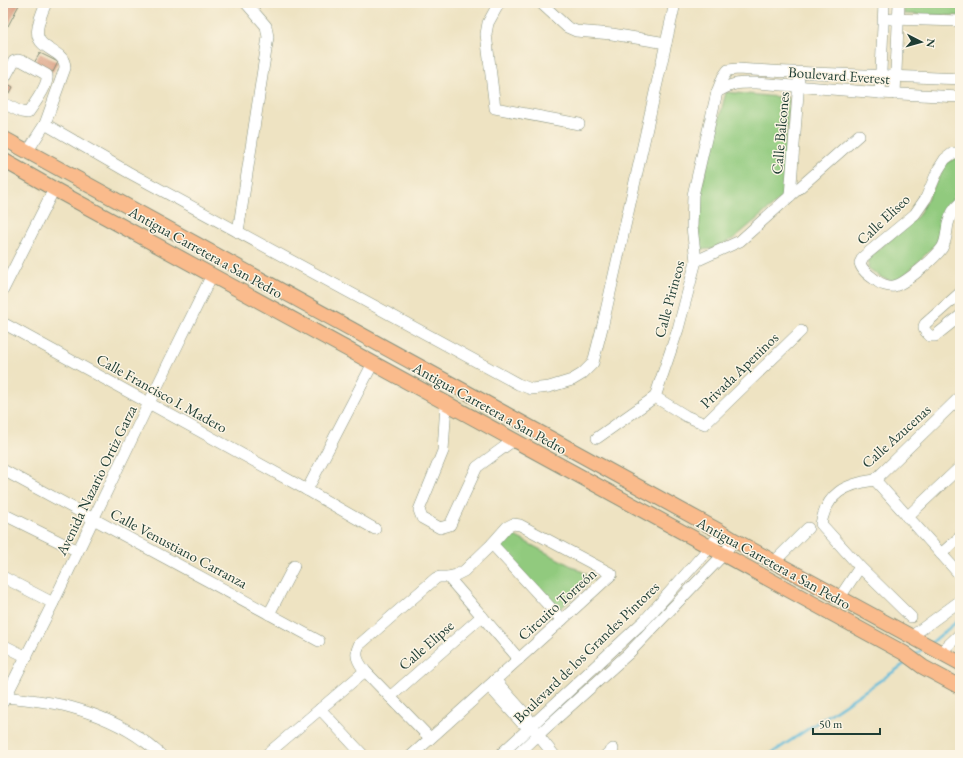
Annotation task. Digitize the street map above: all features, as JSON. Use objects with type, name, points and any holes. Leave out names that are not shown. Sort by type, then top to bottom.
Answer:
[{"type":"main road","name":"Antigua Carretera a San Pedro","points":[[3,138],[960,663]]},
{"type":"main road","name":"Antigua Carretera a San Pedro","points":[[3,160],[904,653],[923,667],[960,687]]},
{"type":"main road","points":[[54,189],[70,185],[116,205],[137,212]]},
{"type":"street","points":[[27,152],[45,124],[65,68],[64,61],[43,46],[38,37],[37,28],[46,3]]},
{"type":"street","points":[[238,232],[268,37],[266,26],[246,3]]},
{"type":"street","points":[[498,3],[488,23],[486,34],[495,108],[580,124]]},
{"type":"street","points":[[541,3],[567,28],[576,31],[612,34],[666,43]]},
{"type":"street","points":[[45,124],[128,172],[518,384],[530,389],[549,387],[572,380],[582,374],[593,363],[675,3]]},
{"type":"street","points":[[880,93],[884,3]]},
{"type":"street","points":[[895,94],[899,3]]},
{"type":"street","points":[[884,19],[960,20]]},
{"type":"street","points":[[3,81],[14,61],[18,60],[47,75],[48,78],[38,98],[28,113],[21,112],[3,103]]},
{"type":"street","name":"Boulevard Everest","points":[[728,70],[738,69],[960,80]]},
{"type":"street","name":"Calle Pirineos","points":[[655,397],[678,329],[696,262],[692,227],[693,195],[718,92],[723,77],[728,70]]},
{"type":"street","name":"Calle Balcones","points":[[790,196],[800,73]]},
{"type":"street","name":"Boulevard Everest","points":[[718,92],[728,86],[738,83],[757,83],[880,93],[960,97]]},
{"type":"street","points":[[696,262],[740,241],[859,135]]},
{"type":"street","name":"Calle Eliseo","points":[[960,153],[953,153],[945,159],[938,170],[926,198],[915,214],[863,257],[860,263],[861,268],[879,283],[893,287],[904,282],[932,259],[942,248],[947,237],[948,224],[952,214],[960,203]]},
{"type":"street","points":[[3,290],[54,189]]},
{"type":"street","name":"Avenida Nazario Ortiz Garza","points":[[4,699],[53,604],[212,275]]},
{"type":"street","points":[[960,293],[925,324],[923,329],[930,336],[934,336],[960,316]]},
{"type":"street","name":"Calle Francisco I. Madero","points":[[3,323],[375,529]]},
{"type":"street","name":"Privada Apeninos","points":[[655,397],[686,416],[705,424],[801,331]]},
{"type":"street","points":[[307,490],[373,363]]},
{"type":"street","points":[[597,438],[655,397]]},
{"type":"street","name":"Calle Azucenas","points":[[860,567],[821,524],[831,499],[846,487],[861,482],[875,480],[960,397]]},
{"type":"street","points":[[446,403],[443,451],[420,510],[422,518],[440,528],[450,525],[477,467],[514,440]]},
{"type":"street","points":[[907,516],[960,467]]},
{"type":"street","name":"Calle Venustiano Carranza","points":[[3,470],[319,641]]},
{"type":"street","points":[[875,480],[960,575]]},
{"type":"street","points":[[3,514],[78,551]]},
{"type":"street","name":"Circuito Torreón","points":[[412,755],[612,574],[520,525],[513,524],[507,527],[464,571],[448,578]]},
{"type":"street","points":[[774,562],[808,528]]},
{"type":"street","name":"Boulevard de los Grandes Pintores","points":[[517,755],[535,730],[645,620],[710,548],[721,532]]},
{"type":"street","points":[[941,554],[960,537]]},
{"type":"street","name":"Boulevard de los Grandes Pintores","points":[[500,755],[535,730],[628,654],[723,555],[734,540]]},
{"type":"street","points":[[492,544],[562,620]]},
{"type":"street","points":[[269,614],[294,566]]},
{"type":"street","points":[[840,597],[860,567],[910,617]]},
{"type":"street","points":[[3,577],[53,604]]},
{"type":"street","points":[[430,738],[359,664],[357,652],[359,645],[436,578],[440,577],[448,578],[519,659]]},
{"type":"street","points":[[918,639],[960,601]]},
{"type":"street","name":"Calle Elipse","points":[[390,696],[482,616]]},
{"type":"street","points":[[939,651],[960,634]]},
{"type":"street","points":[[3,645],[27,657]]},
{"type":"street","points":[[274,753],[320,709],[365,671]]},
{"type":"street","points":[[492,683],[521,722],[535,730],[554,755]]},
{"type":"street","points":[[4,699],[34,700],[70,707],[97,716],[119,725],[145,741],[161,755]]},
{"type":"street","points":[[320,709],[363,755]]},
{"type":"green space","points":[[904,3],[960,3],[960,16],[904,14]]},
{"type":"green space","points":[[726,92],[789,98],[783,197],[733,239],[712,249],[698,250],[700,193]]},
{"type":"green space","points":[[960,158],[960,188],[954,195],[938,242],[901,279],[892,281],[882,278],[868,268],[869,257],[918,216],[947,162]]},
{"type":"green space","points":[[509,533],[594,578],[557,612],[499,547]]},
{"type":"building","points":[[3,3],[20,3],[8,26],[3,23]]},
{"type":"building","points":[[40,53],[58,62],[53,72],[34,63]]},
{"type":"building","points":[[8,84],[13,87],[10,93],[4,90]]},
{"type":"waterway","points":[[931,643],[960,619]]},
{"type":"waterway","points":[[915,655],[924,648]]},
{"type":"waterway","points":[[769,755],[907,662]]}]
